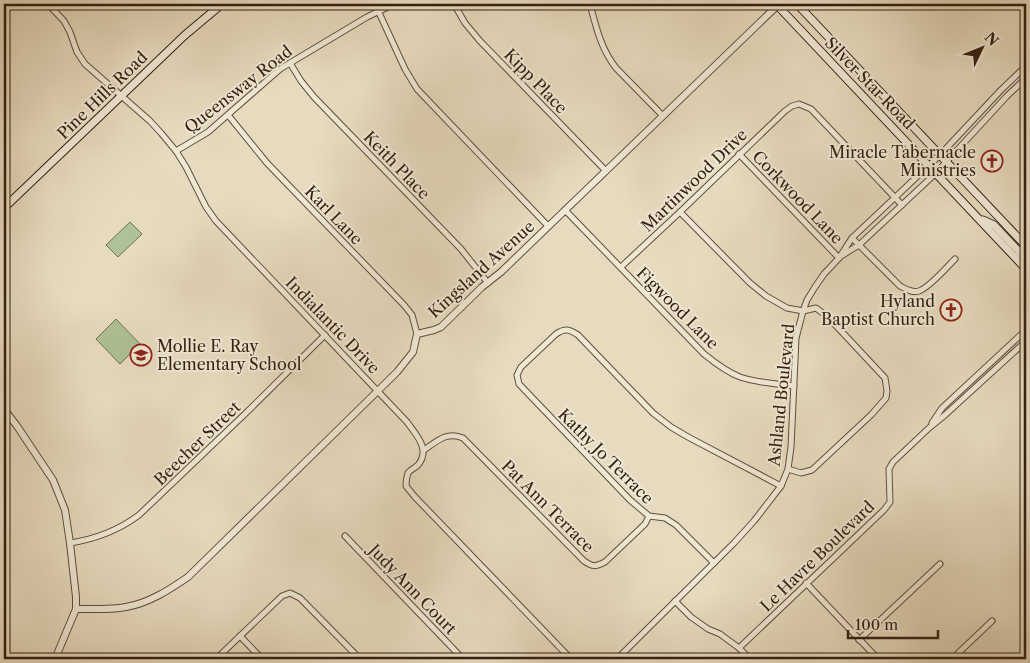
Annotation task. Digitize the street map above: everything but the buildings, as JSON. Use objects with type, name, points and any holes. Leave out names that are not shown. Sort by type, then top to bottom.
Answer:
[{"type":"main road","name":"Pine Hills Road","points":[[4,208],[186,35],[222,4]]},
{"type":"main road","name":"Silver Star Road","points":[[777,4],[1026,269]]},
{"type":"main road","name":"Silver Star Road","points":[[797,4],[1026,246]]},
{"type":"main road","points":[[980,220],[994,225],[1026,259]]},
{"type":"street","name":"Indialantic Drive","points":[[48,4],[64,21],[77,52],[85,64],[157,128],[176,151],[206,207],[216,221],[407,422],[420,440],[424,450]]},
{"type":"street","points":[[375,4],[405,69],[417,89],[548,226]]},
{"type":"street","name":"Queensway Road","points":[[176,151],[202,136],[274,74],[290,63],[394,4]]},
{"type":"street","name":"Kipp Place","points":[[454,4],[465,23],[480,41],[606,171]]},
{"type":"street","points":[[590,4],[599,37],[609,59],[663,116]]},
{"type":"street","name":"Kingsland Avenue","points":[[76,608],[126,607],[170,590],[188,576],[378,391],[409,357],[414,348],[417,334],[441,327],[501,272],[777,4]]},
{"type":"street","name":"Keith Place","points":[[290,63],[314,97],[461,249],[488,283]]},
{"type":"street","name":"Ashland Boulevard","points":[[617,659],[754,521],[781,486],[788,469],[793,419],[796,338],[803,310],[815,287],[839,258],[852,238],[940,155],[1026,66]]},
{"type":"street","name":"Ashland Boulevard","points":[[839,258],[859,245],[936,173],[1026,78]]},
{"type":"street","name":"Martinwood Drive","points":[[621,267],[785,111],[799,104],[811,109],[894,197]]},
{"type":"street","name":"Karl Lane","points":[[228,115],[267,163],[404,305],[412,315],[417,334]]},
{"type":"street","name":"Corkwood Lane","points":[[739,154],[839,258]]},
{"type":"street","points":[[894,197],[902,205]]},
{"type":"street","name":"Figwood Lane","points":[[565,210],[704,354],[721,367],[740,376],[771,384],[794,386]]},
{"type":"street","points":[[680,212],[750,283],[766,296],[787,308],[803,310],[816,308],[828,317],[885,378],[886,398],[871,415],[812,470],[801,473],[788,469]]},
{"type":"street","points":[[852,238],[900,286],[909,291],[918,291],[927,287],[955,259]]},
{"type":"street","name":"Kathy Jo Terrace","points":[[714,563],[676,525],[665,518],[649,516],[630,500],[520,384],[517,376],[521,367],[556,334],[562,330],[571,330],[653,413],[671,427],[781,486]]},
{"type":"street","name":"Le Havre Boulevard","points":[[929,428],[942,408],[1026,330]]},
{"type":"street","name":"Beecher Street","points":[[70,543],[87,540],[111,532],[139,515],[325,335]]},
{"type":"street","name":"Le Havre Boulevard","points":[[739,648],[884,510],[890,502],[889,469],[893,462],[1026,341]]},
{"type":"street","points":[[4,409],[53,480],[65,510],[76,608],[55,659]]},
{"type":"street","name":"Pat Ann Terrace","points":[[424,450],[443,438],[456,436],[463,438],[591,566],[598,566],[605,562],[645,524],[649,516]]},
{"type":"street","points":[[424,450],[418,465],[408,474],[406,486],[571,659]]},
{"type":"street","name":"Judy Ann Court","points":[[345,536],[463,659]]},
{"type":"street","points":[[860,640],[940,564]]},
{"type":"street","points":[[806,583],[878,659]]},
{"type":"street","points":[[216,659],[282,596],[290,593],[300,598],[360,659]]},
{"type":"street","points":[[675,601],[691,617],[708,629],[720,634],[750,659]]},
{"type":"street","points":[[952,659],[992,621]]},
{"type":"street","points":[[240,636],[262,659]]},
{"type":"green space","points":[[130,222],[142,234],[118,257],[106,245]]},
{"type":"green space","points":[[116,319],[140,344],[120,364],[96,339]]},
{"type":"place","name":"Miracle Tabernacle Ministries","points":[[992,161]]},
{"type":"place","name":"Hyland Baptist Church","points":[[951,310]]},
{"type":"place","name":"Mollie E. Ray Elementary School","points":[[141,355]]}]
